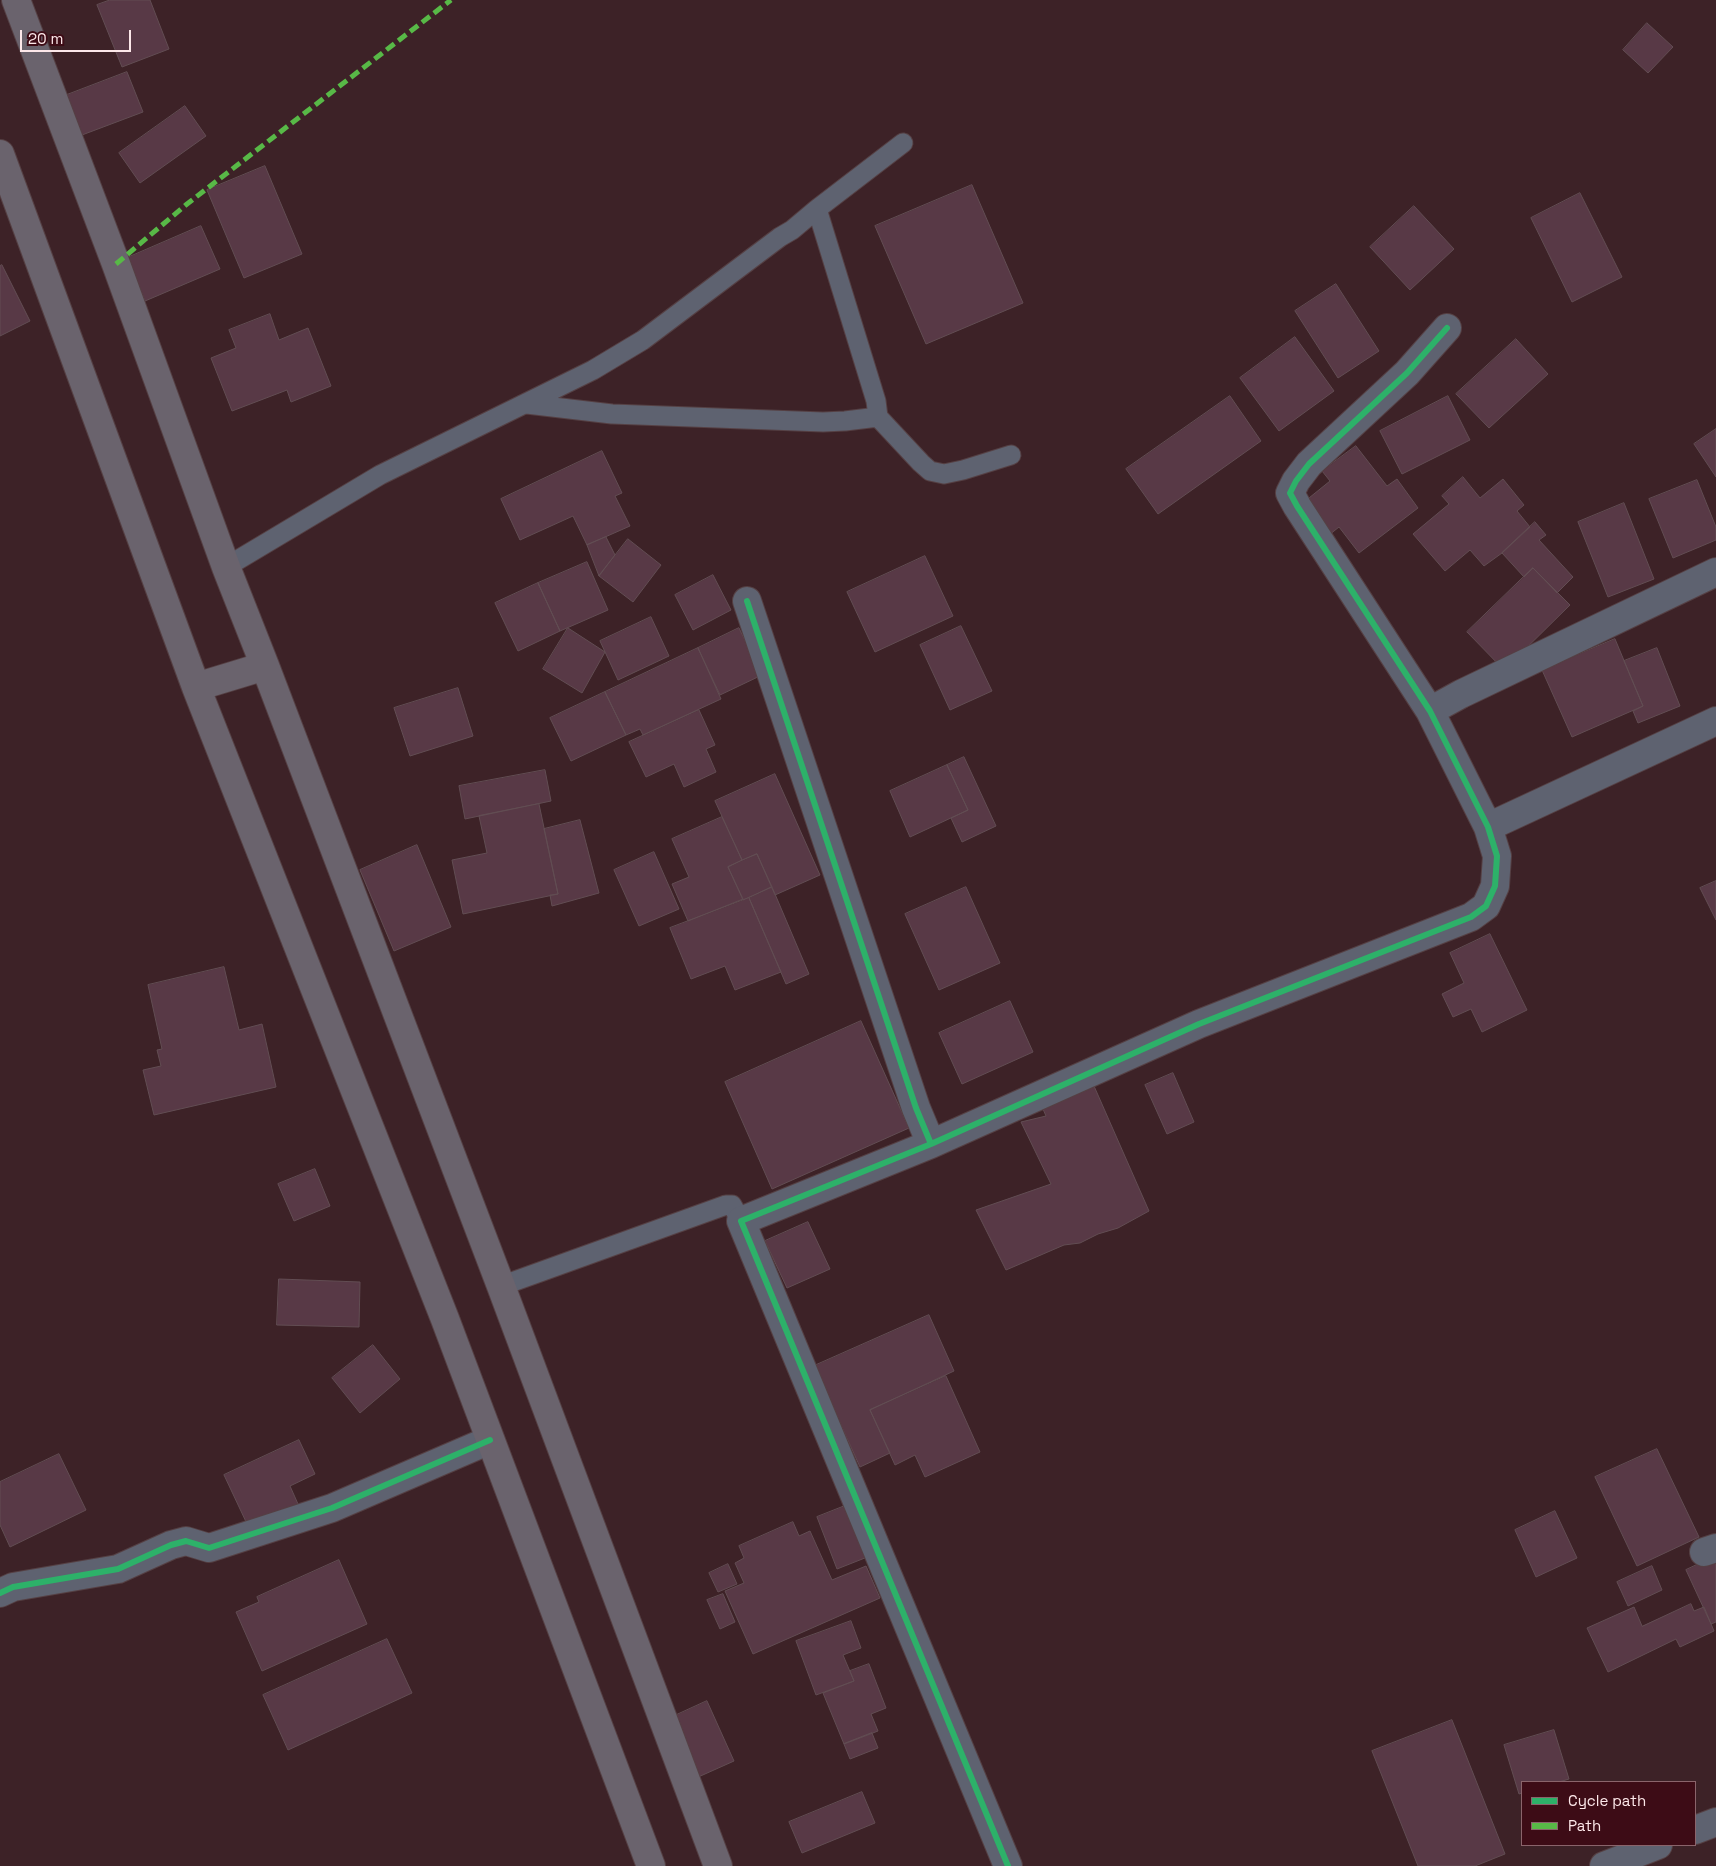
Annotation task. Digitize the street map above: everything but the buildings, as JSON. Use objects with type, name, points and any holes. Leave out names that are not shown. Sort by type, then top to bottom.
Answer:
[{"type":"highway","points":[[16,0],[116,264],[226,567],[501,1286],[718,1866]]},
{"type":"highway","points":[[0,154],[196,687],[441,1310],[651,1866]]},
{"type":"highway","points":[[196,687],[265,666]]},
{"type":"street","points":[[1008,1866],[741,1221],[931,1144],[1199,1024],[1471,917],[1486,906],[1495,886],[1496,856],[1488,827],[1430,711],[1290,493],[1296,481],[1309,464],[1407,373],[1447,328]]},
{"type":"street","points":[[1430,711],[1461,694],[1716,572]]},
{"type":"street","points":[[746,601],[916,1108],[931,1144]]},
{"type":"street","points":[[1488,827],[1716,721]]},
{"type":"street","points":[[0,1593],[13,1586],[118,1569],[171,1545],[186,1541],[209,1548],[332,1508],[490,1440]]},
{"type":"street","points":[[1696,1830],[1716,1822]]},
{"type":"street","points":[[1604,1866],[1655,1846]]},
{"type":"lane","points":[[226,567],[380,475],[451,439],[527,404],[593,370],[643,340],[792,230],[904,143]]},
{"type":"lane","points":[[816,210],[876,401],[878,417],[930,471],[944,474],[1011,455]]},
{"type":"lane","points":[[527,404],[612,414],[823,422],[878,417]]},
{"type":"lane","points":[[501,1286],[726,1204],[732,1205],[741,1221]]},
{"type":"marked path","points":[[116,264],[187,204],[451,0]]},
{"type":"cycle path","points":[[747,601],[916,1108],[931,1144],[1199,1024],[1471,917],[1486,906],[1495,886],[1497,856],[1488,827],[1430,711],[1290,493],[1296,481],[1309,464],[1407,373],[1447,328]]},
{"type":"cycle path","points":[[931,1144],[741,1221],[1008,1866]]},
{"type":"cycle path","points":[[0,1593],[13,1587],[118,1569],[171,1545],[186,1541],[209,1548],[332,1508],[490,1440]]}]
